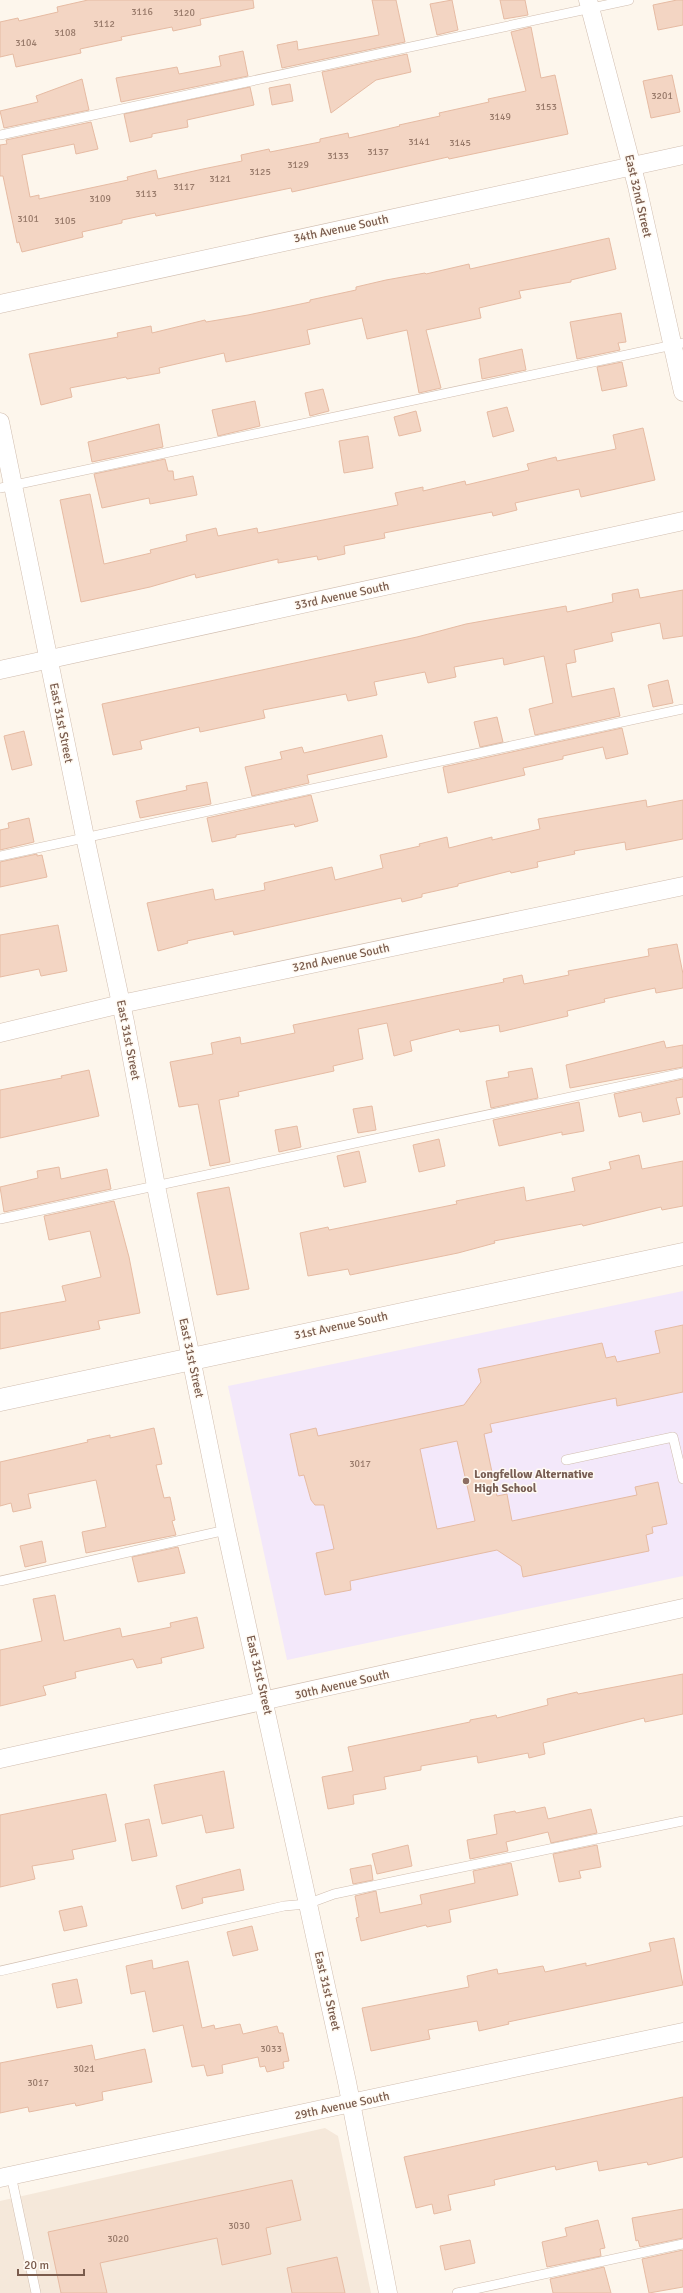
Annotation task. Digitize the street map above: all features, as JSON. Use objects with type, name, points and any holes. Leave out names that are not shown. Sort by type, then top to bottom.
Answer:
[{"type":"street","name":"East 32nd Street","points":[[589,4],[678,345],[683,392]]},
{"type":"street","name":"34th Avenue South","points":[[0,304],[683,155]]},
{"type":"street","name":"East 31st Street","points":[[0,422],[7,487],[48,660],[121,1004],[156,1186],[226,1530],[265,1702],[307,1904],[351,2102],[388,2293]]},
{"type":"street","name":"33rd Avenue South","points":[[0,670],[683,521]]},
{"type":"street","name":"32nd Avenue South","points":[[0,1033],[121,1004],[683,886]]},
{"type":"street","name":"31st Avenue South","points":[[0,1400],[683,1254]]},
{"type":"street","name":"30th Avenue South","points":[[0,1759],[265,1702],[683,1608]]},
{"type":"street","name":"29th Avenue South","points":[[6,2176],[330,2109],[351,2102],[373,2099],[683,2032]]},
{"type":"lane","points":[[0,135],[589,4],[629,0]]},
{"type":"lane","points":[[7,487],[678,345]]},
{"type":"lane","points":[[0,856],[683,709]]},
{"type":"lane","points":[[0,1219],[683,1074]]},
{"type":"lane","points":[[566,1460],[673,1437],[683,1479]]},
{"type":"lane","points":[[0,1581],[226,1530]]},
{"type":"lane","points":[[0,1971],[284,1906],[307,1904],[334,1894],[683,1822]]},
{"type":"lane","points":[[6,2176],[36,2293]]},
{"type":"lane","points":[[458,2293],[683,2244]]},
{"type":"shaded area","name":"Longfellow Alternative High School","points":[[683,1291],[683,1576],[287,1660],[228,1386]]},
{"type":"shaded area","points":[[325,2128],[338,2136],[371,2293],[0,2293],[0,2201]]},
{"type":"building","points":[[88,0],[253,0],[254,8],[200,19],[201,25],[173,31],[172,27],[121,37],[122,40],[80,49],[81,53],[16,67],[13,54],[0,57],[0,22],[18,18],[19,21],[58,12],[57,7]]},
{"type":"building","points":[[372,0],[396,0],[405,42],[282,68],[277,45],[297,41],[298,50],[379,35]]},
{"type":"building","points":[[452,0],[458,30],[437,35],[430,4]]},
{"type":"building","points":[[500,0],[525,0],[528,15],[504,19]]},
{"type":"building","points":[[683,0],[683,25],[658,30],[653,5]]},
{"type":"building","points":[[531,27],[541,78],[555,75],[568,134],[449,159],[448,157],[292,192],[291,188],[156,216],[155,213],[122,220],[122,223],[82,232],[83,237],[22,252],[19,242],[17,243],[3,176],[0,176],[0,145],[7,144],[6,140],[91,122],[98,149],[76,154],[74,144],[22,155],[30,197],[39,195],[39,199],[128,180],[127,177],[156,170],[158,179],[242,161],[241,155],[269,149],[270,152],[320,142],[320,139],[348,133],[349,138],[440,116],[439,113],[489,102],[488,99],[526,91],[511,32]]},
{"type":"building","points":[[243,51],[248,76],[121,102],[116,78],[177,67],[179,74],[221,66],[219,56]]},
{"type":"building","points":[[407,54],[411,72],[376,80],[331,113],[322,72]]},
{"type":"building","points":[[672,75],[680,112],[651,118],[643,81]]},
{"type":"building","points":[[82,79],[89,110],[4,128],[0,111],[38,102],[36,96]]},
{"type":"building","points":[[290,84],[293,101],[272,105],[269,88]]},
{"type":"building","points":[[250,87],[254,105],[187,120],[188,127],[152,134],[152,137],[130,142],[124,114]]},
{"type":"building","points":[[609,238],[616,269],[571,280],[571,282],[519,291],[521,298],[479,308],[481,318],[426,330],[441,388],[419,393],[407,330],[367,339],[362,318],[307,330],[310,344],[226,362],[224,353],[159,368],[160,373],[127,379],[126,377],[70,388],[72,397],[41,405],[29,354],[118,337],[117,333],[151,326],[152,333],[205,320],[206,322],[248,315],[310,302],[310,300],[356,290],[356,287],[386,280],[426,274],[469,264],[470,269]]},
{"type":"building","points":[[621,313],[626,342],[618,343],[620,350],[577,359],[570,322]]},
{"type":"building","points":[[522,349],[526,370],[482,379],[479,359]]},
{"type":"building","points":[[622,362],[627,386],[602,391],[597,367]]},
{"type":"building","points":[[323,389],[329,411],[310,416],[305,393]]},
{"type":"building","points":[[255,401],[260,426],[218,436],[212,410]]},
{"type":"building","points":[[507,407],[514,431],[493,437],[487,412]]},
{"type":"building","points":[[416,411],[421,431],[399,436],[394,417]]},
{"type":"building","points":[[159,424],[163,447],[92,462],[88,442]]},
{"type":"building","points":[[643,428],[655,480],[581,497],[579,489],[515,503],[517,510],[493,516],[492,512],[384,533],[385,538],[344,546],[345,554],[318,560],[317,556],[278,563],[278,559],[196,578],[195,574],[150,587],[81,602],[60,500],[90,494],[104,564],[151,553],[150,550],[187,541],[186,535],[216,528],[218,536],[257,528],[258,533],[398,505],[395,493],[423,487],[423,491],[465,481],[466,485],[529,470],[527,464],[556,457],[557,461],[616,449],[613,435]]},
{"type":"building","points":[[368,436],[373,468],[344,473],[339,441]]},
{"type":"building","points":[[165,459],[168,471],[173,471],[174,480],[193,476],[197,495],[150,504],[149,498],[102,508],[94,474]]},
{"type":"building","points":[[638,589],[640,598],[683,590],[683,636],[663,639],[660,623],[611,633],[613,641],[574,650],[576,662],[566,664],[572,697],[614,688],[620,716],[535,735],[529,709],[553,703],[544,656],[504,665],[503,658],[454,667],[456,677],[428,683],[425,672],[374,682],[377,695],[348,701],[346,694],[263,710],[265,718],[200,732],[199,727],[140,741],[142,749],[113,755],[102,704],[417,637],[466,624],[566,606],[567,612],[613,602],[612,594]]},
{"type":"building","points":[[668,680],[673,703],[653,707],[648,685]]},
{"type":"building","points":[[497,717],[503,742],[480,747],[474,722]]},
{"type":"building","points":[[622,728],[628,754],[606,759],[603,747],[563,756],[563,759],[523,768],[525,775],[448,793],[443,767]]},
{"type":"building","points":[[24,731],[32,765],[12,770],[4,736]]},
{"type":"building","points":[[382,735],[387,757],[307,775],[309,783],[252,796],[245,767],[282,759],[280,752],[302,747],[304,753]]},
{"type":"building","points":[[207,782],[211,804],[140,818],[136,801],[187,790],[186,786]]},
{"type":"building","points":[[311,795],[318,821],[295,827],[294,824],[236,835],[236,837],[212,842],[207,818]]},
{"type":"building","points":[[646,800],[647,807],[683,800],[683,839],[626,850],[625,842],[574,851],[575,854],[537,862],[538,867],[511,873],[510,871],[458,884],[458,886],[422,894],[422,897],[402,902],[401,898],[234,935],[233,931],[187,941],[188,943],[158,951],[147,903],[213,889],[215,900],[265,890],[264,883],[332,867],[335,880],[383,868],[380,855],[420,846],[419,844],[447,837],[449,848],[492,837],[492,840],[540,829],[538,819]]},
{"type":"building","points":[[29,818],[34,842],[0,850],[0,830],[9,828],[8,823]]},
{"type":"building","points":[[37,854],[37,856],[42,855],[47,877],[0,887],[0,862]]},
{"type":"building","points":[[58,925],[67,971],[41,976],[39,969],[0,977],[0,935]]},
{"type":"building","points":[[677,944],[683,974],[683,988],[656,993],[655,988],[604,999],[605,1002],[567,1011],[568,1016],[500,1032],[499,1025],[460,1032],[459,1029],[410,1041],[412,1051],[394,1056],[387,1023],[358,1029],[363,1059],[333,1066],[334,1071],[238,1092],[239,1096],[219,1100],[230,1162],[210,1166],[198,1104],[179,1107],[170,1062],[213,1054],[211,1043],[240,1037],[241,1044],[295,1033],[293,1025],[504,982],[503,979],[522,975],[524,984],[569,975],[568,971],[649,956],[648,949]]},
{"type":"building","points":[[664,1041],[666,1048],[683,1045],[683,1067],[570,1088],[566,1065]]},
{"type":"building","points":[[532,1068],[538,1098],[491,1108],[486,1081],[509,1077],[508,1072]]},
{"type":"building","points":[[89,1070],[99,1116],[0,1138],[0,1090],[62,1078],[61,1076]]},
{"type":"building","points":[[683,1079],[683,1097],[676,1098],[680,1114],[643,1122],[641,1112],[619,1117],[614,1094]]},
{"type":"building","points":[[579,1102],[584,1131],[562,1135],[562,1132],[499,1146],[493,1120]]},
{"type":"building","points":[[372,1106],[376,1130],[358,1133],[353,1109]]},
{"type":"building","points":[[297,1126],[301,1147],[279,1152],[275,1130]]},
{"type":"building","points":[[439,1139],[445,1166],[419,1172],[413,1145]]},
{"type":"building","points":[[359,1151],[366,1182],[344,1187],[337,1156]]},
{"type":"building","points":[[639,1155],[642,1169],[683,1161],[683,1206],[662,1210],[661,1207],[583,1226],[582,1224],[494,1241],[495,1243],[458,1253],[350,1275],[348,1269],[308,1276],[300,1233],[328,1227],[329,1230],[457,1204],[456,1201],[524,1187],[526,1201],[575,1191],[572,1178],[611,1169],[609,1162]]},
{"type":"building","points":[[59,1167],[61,1179],[107,1169],[111,1189],[4,1212],[0,1187],[38,1178],[37,1171]]},
{"type":"building","points":[[229,1187],[249,1289],[217,1295],[197,1193]]},
{"type":"building","points":[[114,1201],[129,1257],[140,1313],[98,1321],[100,1329],[0,1349],[0,1313],[66,1301],[62,1286],[101,1277],[90,1231],[49,1240],[44,1216]]},
{"type":"building","points":[[683,1325],[683,1392],[617,1406],[616,1398],[490,1424],[492,1432],[484,1434],[497,1496],[507,1494],[512,1521],[637,1495],[635,1487],[658,1482],[667,1524],[652,1527],[653,1533],[646,1535],[649,1551],[523,1577],[521,1566],[497,1550],[350,1581],[351,1590],[325,1595],[316,1553],[334,1549],[324,1505],[315,1505],[311,1500],[304,1475],[299,1476],[290,1434],[316,1428],[318,1436],[464,1405],[481,1382],[478,1369],[602,1343],[606,1358],[615,1356],[617,1362],[660,1353],[655,1331]],"holes":[[[457,1441],[475,1521],[437,1529],[420,1449]]]},
{"type":"building","points":[[154,1428],[162,1464],[156,1465],[164,1498],[170,1497],[175,1520],[172,1521],[176,1535],[86,1553],[82,1532],[106,1527],[96,1480],[28,1494],[31,1508],[13,1512],[11,1503],[0,1506],[0,1462],[88,1442],[87,1440],[110,1435],[110,1438]]},
{"type":"building","points":[[42,1541],[46,1562],[25,1567],[20,1546]]},
{"type":"building","points":[[178,1547],[185,1573],[138,1582],[132,1557]]},
{"type":"building","points":[[55,1595],[64,1641],[120,1628],[122,1637],[171,1627],[170,1623],[197,1617],[204,1648],[161,1658],[162,1663],[137,1668],[133,1659],[75,1672],[76,1678],[43,1686],[46,1695],[0,1706],[0,1650],[42,1641],[33,1599]]},
{"type":"building","points":[[683,1674],[683,1714],[645,1722],[644,1718],[543,1743],[545,1754],[529,1758],[528,1753],[478,1763],[477,1756],[421,1766],[421,1770],[384,1777],[386,1789],[353,1795],[354,1804],[328,1809],[322,1777],[353,1771],[348,1747],[470,1722],[470,1720],[496,1715],[497,1718],[548,1705],[547,1699],[577,1692],[578,1694]]},
{"type":"building","points":[[224,1771],[234,1828],[206,1833],[202,1815],[162,1824],[154,1785]]},
{"type":"building","points":[[106,1794],[116,1841],[72,1850],[74,1859],[32,1866],[35,1879],[0,1887],[0,1815]]},
{"type":"building","points":[[545,1807],[548,1819],[591,1809],[597,1833],[551,1843],[548,1832],[506,1842],[508,1851],[470,1859],[467,1840],[497,1834],[494,1815],[515,1811],[516,1813]]},
{"type":"building","points":[[149,1819],[157,1856],[132,1861],[125,1824]]},
{"type":"building","points":[[408,1845],[412,1866],[377,1874],[372,1854]]},
{"type":"building","points":[[597,1845],[601,1867],[579,1871],[581,1878],[559,1882],[553,1854]]},
{"type":"building","points":[[511,1863],[518,1895],[449,1910],[451,1922],[427,1927],[426,1925],[361,1941],[356,1918],[359,1917],[355,1896],[376,1891],[380,1913],[422,1904],[420,1895],[475,1883],[473,1871]]},
{"type":"building","points":[[371,1865],[373,1880],[353,1884],[350,1869]]},
{"type":"building","points":[[240,1869],[244,1890],[202,1898],[203,1903],[182,1909],[176,1886]]},
{"type":"building","points":[[82,1906],[87,1926],[64,1931],[59,1911]]},
{"type":"building","points":[[252,1926],[258,1950],[233,1956],[227,1932]]},
{"type":"building","points":[[674,1938],[683,1985],[508,2022],[509,2024],[479,2031],[477,2021],[428,2030],[430,2039],[371,2051],[362,2008],[469,1987],[467,1976],[497,1969],[498,1974],[543,1966],[545,1972],[586,1963],[586,1966],[651,1951],[649,1943]]},
{"type":"building","points":[[152,1960],[153,1969],[188,1961],[202,2028],[214,2025],[215,2029],[240,2024],[243,2034],[277,2026],[279,2033],[283,2033],[289,2061],[283,2062],[284,2068],[267,2072],[265,2066],[260,2067],[258,2057],[222,2065],[223,2073],[207,2076],[204,2065],[192,2067],[183,2025],[153,2032],[145,1991],[131,1994],[126,1966]]},
{"type":"building","points":[[77,1979],[82,2003],[57,2008],[52,1984]]},
{"type":"building","points":[[92,2045],[95,2060],[145,2049],[152,2082],[102,2092],[103,2100],[76,2106],[75,2103],[29,2112],[28,2107],[0,2113],[0,2063]]},
{"type":"building","points":[[683,2097],[683,2157],[648,2165],[647,2162],[599,2171],[597,2161],[556,2170],[555,2166],[494,2180],[495,2185],[448,2195],[451,2210],[434,2214],[432,2204],[416,2208],[404,2157]]},
{"type":"building","points":[[292,2180],[301,2220],[266,2228],[271,2254],[222,2265],[217,2238],[100,2263],[107,2293],[61,2293],[48,2232]]},
{"type":"building","points":[[683,2209],[683,2238],[640,2247],[638,2240],[636,2241],[632,2218]]},
{"type":"building","points":[[598,2220],[605,2248],[600,2249],[601,2256],[547,2267],[542,2242],[567,2236],[565,2228]]},
{"type":"building","points":[[470,2240],[475,2263],[445,2270],[440,2246]]},
{"type":"building","points":[[683,2250],[683,2287],[649,2293],[642,2259]]},
{"type":"building","points":[[337,2257],[345,2293],[292,2293],[287,2268]]},
{"type":"building","points":[[604,2267],[611,2293],[553,2293],[550,2279]]},
{"type":"place","name":"Longfellow Alternative High School","points":[[466,1481]]}]
